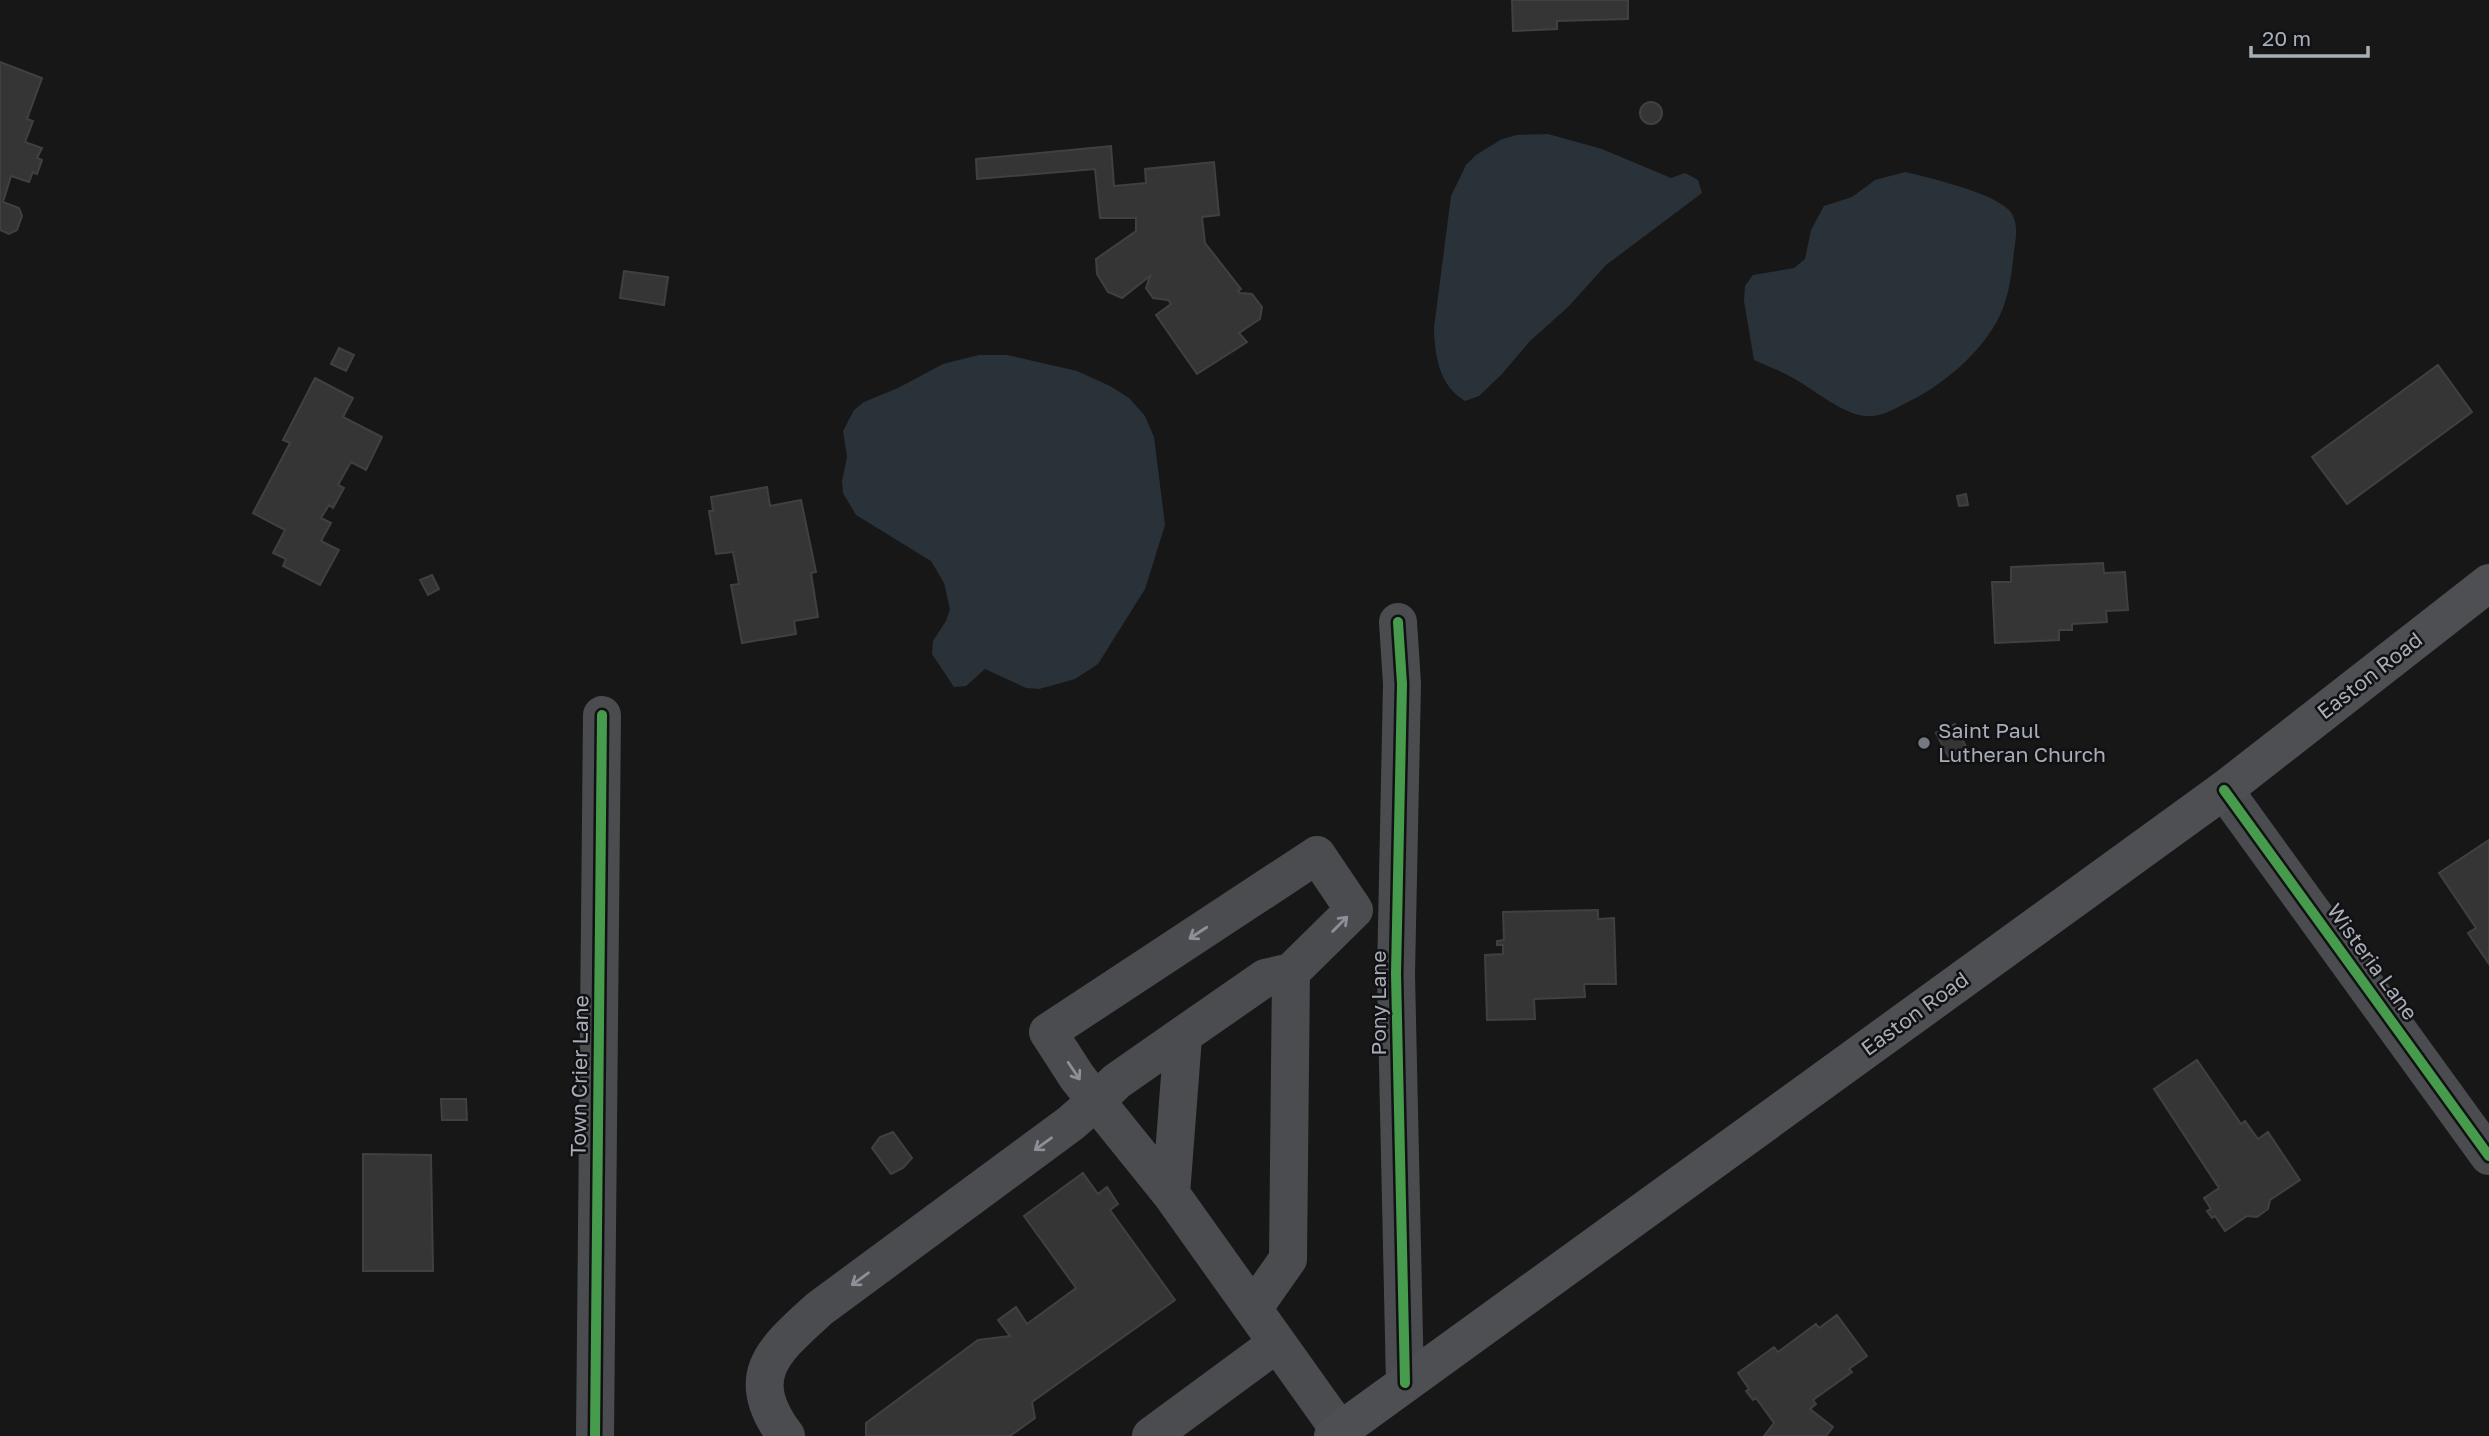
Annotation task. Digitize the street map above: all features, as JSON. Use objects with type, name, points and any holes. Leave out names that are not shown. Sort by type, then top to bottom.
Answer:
[{"type":"main road","name":"Easton Road","points":[[1337,1433],[2224,790],[2489,583]]},
{"type":"street","name":"Pony Lane","points":[[1398,622],[1402,684],[1396,974],[1405,1383]]},
{"type":"street","name":"Town Crier Lane","points":[[595,1436],[602,730]]},
{"type":"street","name":"Wisteria Lane","points":[[2224,790],[2489,1156]]},
{"type":"street","points":[[786,1436],[769,1408],[764,1391],[765,1373],[771,1357],[783,1342],[819,1309],[1071,1123],[1096,1101],[1117,1081],[1265,978],[1291,972],[1354,910],[1317,855],[1048,1032],[1077,1077],[1096,1101],[1171,1194],[1337,1433]]},
{"type":"street","points":[[1253,1309],[1288,1259],[1291,972]]},
{"type":"street","points":[[1171,1194],[1183,1037]]},
{"type":"street","points":[[1151,1436],[1276,1344]]},
{"type":"shaded area","points":[[1548,134],[1602,149],[1671,178],[1685,173],[1698,180],[1702,193],[1606,265],[1568,307],[1530,341],[1501,375],[1479,396],[1465,401],[1444,379],[1437,360],[1434,328],[1451,196],[1466,165],[1476,155],[1502,139],[1517,135]]},
{"type":"shaded area","points":[[1905,172],[1989,197],[2009,210],[2016,230],[2009,287],[1996,322],[1977,350],[1965,362],[1939,384],[1890,411],[1873,416],[1858,415],[1839,407],[1788,375],[1754,360],[1744,301],[1745,286],[1753,275],[1794,268],[1805,259],[1811,230],[1824,206],[1852,197],[1875,180]]},
{"type":"shaded area","points":[[979,355],[1007,355],[1077,371],[1110,386],[1129,398],[1145,416],[1154,437],[1165,525],[1145,589],[1098,664],[1075,679],[1039,689],[1026,688],[985,669],[966,686],[954,687],[932,654],[933,641],[950,609],[944,583],[931,561],[856,515],[843,493],[842,481],[847,457],[843,431],[854,410],[864,402],[898,388],[943,364]]},
{"type":"building","points":[[1512,0],[1628,0],[1628,19],[1557,21],[1557,29],[1513,31]]},
{"type":"building","points":[[0,62],[42,78],[27,119],[33,121],[25,142],[42,148],[37,158],[42,160],[37,174],[33,172],[29,182],[11,176],[3,202],[19,208],[22,216],[17,230],[9,234],[0,230]]},
{"type":"building","points":[[1651,102],[1659,105],[1662,113],[1659,121],[1651,124],[1643,121],[1640,113],[1643,105]]},
{"type":"building","points":[[1111,146],[1114,186],[1146,183],[1145,169],[1214,162],[1219,215],[1202,217],[1205,243],[1241,289],[1238,291],[1252,294],[1262,307],[1260,319],[1239,333],[1247,342],[1197,374],[1156,315],[1171,304],[1168,300],[1153,298],[1146,288],[1150,276],[1122,298],[1108,292],[1097,274],[1096,259],[1136,231],[1136,218],[1100,218],[1095,169],[977,179],[976,159]]},
{"type":"building","points":[[624,271],[668,277],[664,305],[620,298]]},
{"type":"building","points":[[339,348],[354,355],[346,371],[331,364]]},
{"type":"building","points":[[2438,365],[2472,412],[2347,504],[2312,457]]},
{"type":"building","points":[[315,378],[353,398],[343,417],[382,437],[366,470],[351,462],[338,485],[344,488],[333,508],[329,505],[321,518],[331,523],[321,541],[339,550],[320,585],[283,566],[286,559],[273,553],[285,530],[253,513],[290,443],[283,440]]},
{"type":"building","points":[[767,487],[770,506],[801,500],[816,572],[811,573],[818,617],[794,621],[796,634],[742,643],[731,585],[739,584],[733,552],[716,554],[709,511],[713,511],[711,497]]},
{"type":"building","points":[[1966,494],[1968,505],[1959,506],[1957,496]]},
{"type":"building","points":[[2103,563],[2104,573],[2125,572],[2128,610],[2106,611],[2107,622],[2072,624],[2072,630],[2059,630],[2059,640],[1995,643],[1992,582],[2011,582],[2011,567]]},
{"type":"building","points":[[432,575],[439,589],[428,595],[420,580]]},
{"type":"building","points":[[1955,724],[1968,751],[1950,760],[1936,733]]},
{"type":"building","points":[[2489,840],[2489,964],[2468,933],[2476,928],[2439,873]]},
{"type":"building","points":[[1598,910],[1598,919],[1614,918],[1616,984],[1584,984],[1585,997],[1534,999],[1535,1019],[1487,1020],[1485,955],[1503,954],[1503,945],[1497,945],[1497,941],[1504,940],[1503,912]]},
{"type":"building","points":[[2197,1060],[2241,1124],[2245,1121],[2258,1139],[2268,1132],[2300,1180],[2270,1200],[2268,1209],[2257,1217],[2247,1216],[2225,1231],[2215,1216],[2212,1218],[2207,1211],[2211,1209],[2204,1198],[2219,1188],[2154,1089]]},
{"type":"building","points":[[441,1099],[466,1099],[467,1120],[442,1120]]},
{"type":"building","points":[[893,1132],[912,1158],[903,1168],[891,1174],[872,1148],[880,1137]]},
{"type":"building","points":[[363,1154],[431,1155],[433,1271],[363,1271]]},
{"type":"building","points":[[1083,1173],[1098,1194],[1107,1187],[1118,1204],[1110,1210],[1175,1300],[1032,1402],[1035,1418],[1010,1436],[866,1436],[866,1423],[978,1340],[1010,1336],[998,1320],[1016,1307],[1027,1324],[1076,1288],[1024,1216]]},
{"type":"building","points":[[1837,1315],[1867,1356],[1849,1369],[1852,1372],[1813,1400],[1816,1404],[1810,1409],[1833,1427],[1826,1436],[1764,1436],[1774,1423],[1756,1398],[1753,1400],[1746,1391],[1749,1389],[1738,1373],[1774,1347],[1778,1352],[1816,1324],[1819,1328]]},
{"type":"cycle path","points":[[1398,622],[1402,684],[1396,974],[1405,1383]]},
{"type":"cycle path","points":[[595,1436],[602,715]]},
{"type":"cycle path","points":[[2224,790],[2489,1156]]},
{"type":"place","name":"Saint Paul Lutheran Church","points":[[1924,743]]}]
